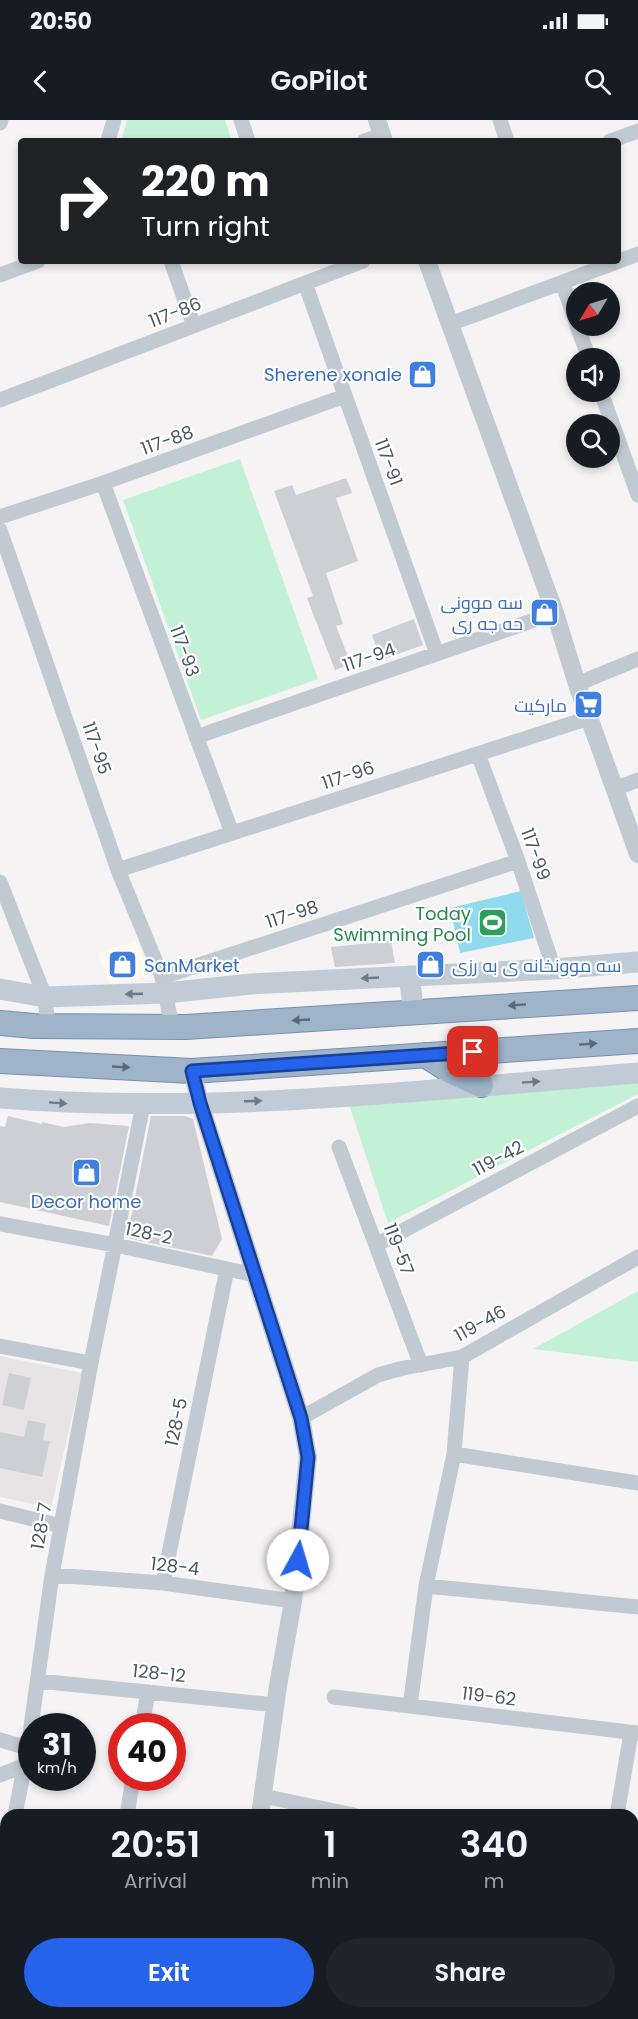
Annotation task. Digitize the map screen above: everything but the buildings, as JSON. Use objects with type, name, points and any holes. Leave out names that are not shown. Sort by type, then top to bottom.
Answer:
[{"type":"highway","points":[[0,1023],[48,1026],[172,1027],[638,998]]},
{"type":"highway","points":[[0,1061],[192,1071],[638,1041]]},
{"type":"highway","points":[[425,1055],[450,1071],[481,1085]]},
{"type":"main road","points":[[0,989],[45,997],[164,985],[251,984],[554,969],[638,962]]},
{"type":"main road","points":[[409,976],[414,1013]]},
{"type":"main road","points":[[0,1098],[143,1105],[329,1099],[638,1073]]},
{"type":"street","points":[[109,138],[114,120]]},
{"type":"street","points":[[241,120],[247,138]]},
{"type":"street","points":[[500,120],[506,138]]},
{"type":"street","points":[[618,138],[638,131]]},
{"type":"street","points":[[621,259],[638,254]]},
{"type":"street","points":[[0,275],[30,264]]},
{"type":"street","points":[[172,264],[194,326]]},
{"type":"street","name":"117-86","points":[[0,400],[355,264]]},
{"type":"street","points":[[428,264],[555,614],[577,684],[638,854]]},
{"type":"street","points":[[450,324],[562,282],[601,264]]},
{"type":"street","points":[[562,282],[566,293]]},
{"type":"street","name":"117-91","points":[[305,283],[437,654]]},
{"type":"street","name":"117-88","points":[[0,517],[103,483],[345,396]]},
{"type":"street","points":[[605,402],[638,495]]},
{"type":"street","name":"117-93","points":[[103,483],[232,833]]},
{"type":"street","name":"117-95","points":[[0,530],[118,870],[164,985]]},
{"type":"street","name":"117-94","points":[[196,737],[555,614]]},
{"type":"street","points":[[577,684],[638,659]]},
{"type":"street","name":"117-96","points":[[118,870],[589,718]]},
{"type":"street","name":"117-99","points":[[478,754],[518,861],[554,969]]},
{"type":"street","points":[[614,789],[638,780]]},
{"type":"street","name":"117-98","points":[[164,985],[518,861]]},
{"type":"street","points":[[0,882],[45,997],[48,1026]]},
{"type":"street","points":[[164,985],[172,1027]]},
{"type":"street","points":[[192,1071],[200,1103],[301,1418],[308,1457],[293,1601],[261,1809]]},
{"type":"street","name":"128-7","points":[[33,1713],[52,1575],[91,1363],[143,1105]]},
{"type":"street","name":"119-42","points":[[376,1245],[638,1106]]},
{"type":"street","name":"119-57","points":[[339,1147],[421,1365]]},
{"type":"street","name":"128-2","points":[[0,1224],[115,1245],[255,1275]]},
{"type":"street","name":"119-46","points":[[301,1418],[378,1375],[462,1357],[638,1257]]},
{"type":"street","name":"128-5","points":[[163,1583],[227,1269]]},
{"type":"street","points":[[0,1346],[91,1363]]},
{"type":"street","points":[[410,1706],[426,1586],[454,1454],[462,1357]]},
{"type":"street","points":[[454,1454],[638,1483]]},
{"type":"street","points":[[0,1511],[61,1526]]},
{"type":"street","name":"128-4","points":[[52,1575],[163,1583],[293,1601]]},
{"type":"street","points":[[426,1586],[638,1607]]},
{"type":"street","name":"128-12","points":[[38,1681],[276,1705]]},
{"type":"street","points":[[144,1713],[148,1692]]},
{"type":"street","name":"119-62","points":[[334,1697],[634,1733]]},
{"type":"street","points":[[618,1809],[634,1733]]},
{"type":"street","points":[[0,1740],[18,1745]]},
{"type":"street","points":[[0,1775],[18,1768]]},
{"type":"street","name":"128-7","points":[[16,1809],[19,1791]]},
{"type":"street","points":[[128,1809],[131,1791]]},
{"type":"street","points":[[263,1796],[325,1809]]},
{"type":"shaded area","name":"SanMarket","points":[[137,940],[149,977],[109,984],[97,953]]},
{"type":"shaded area","points":[[0,1356],[82,1373],[51,1508],[0,1497]]},
{"type":"green space","points":[[127,120],[225,120],[231,138],[122,138]]},
{"type":"green space","points":[[240,459],[318,679],[201,720],[123,500]]},
{"type":"green space","points":[[638,1083],[638,1094],[388,1223],[349,1104]]},
{"type":"green space","points":[[638,1291],[638,1362],[533,1349]]},
{"type":"water","name":"Today Swimming Pool","points":[[521,891],[534,938],[460,953],[450,908]]},
{"type":"place","name":"Sherene xonale","points":[[423,374]]},
{"type":"place","name":"سه موونی حه جه ری","points":[[544,612]]},
{"type":"place","name":"ماركيت","points":[[588,705]]},
{"type":"place","name":"Today Swimming Pool","points":[[492,923]]},
{"type":"place","name":"SanMarket","points":[[123,965]]},
{"type":"place","name":"سه موونخانه ی به رزی","points":[[431,965]]},
{"type":"place","name":"Decor home","points":[[86,1172]]},
{"type":"route","points":[[298,1560],[308,1457],[301,1418],[200,1103],[192,1071],[473,1052]]}]
